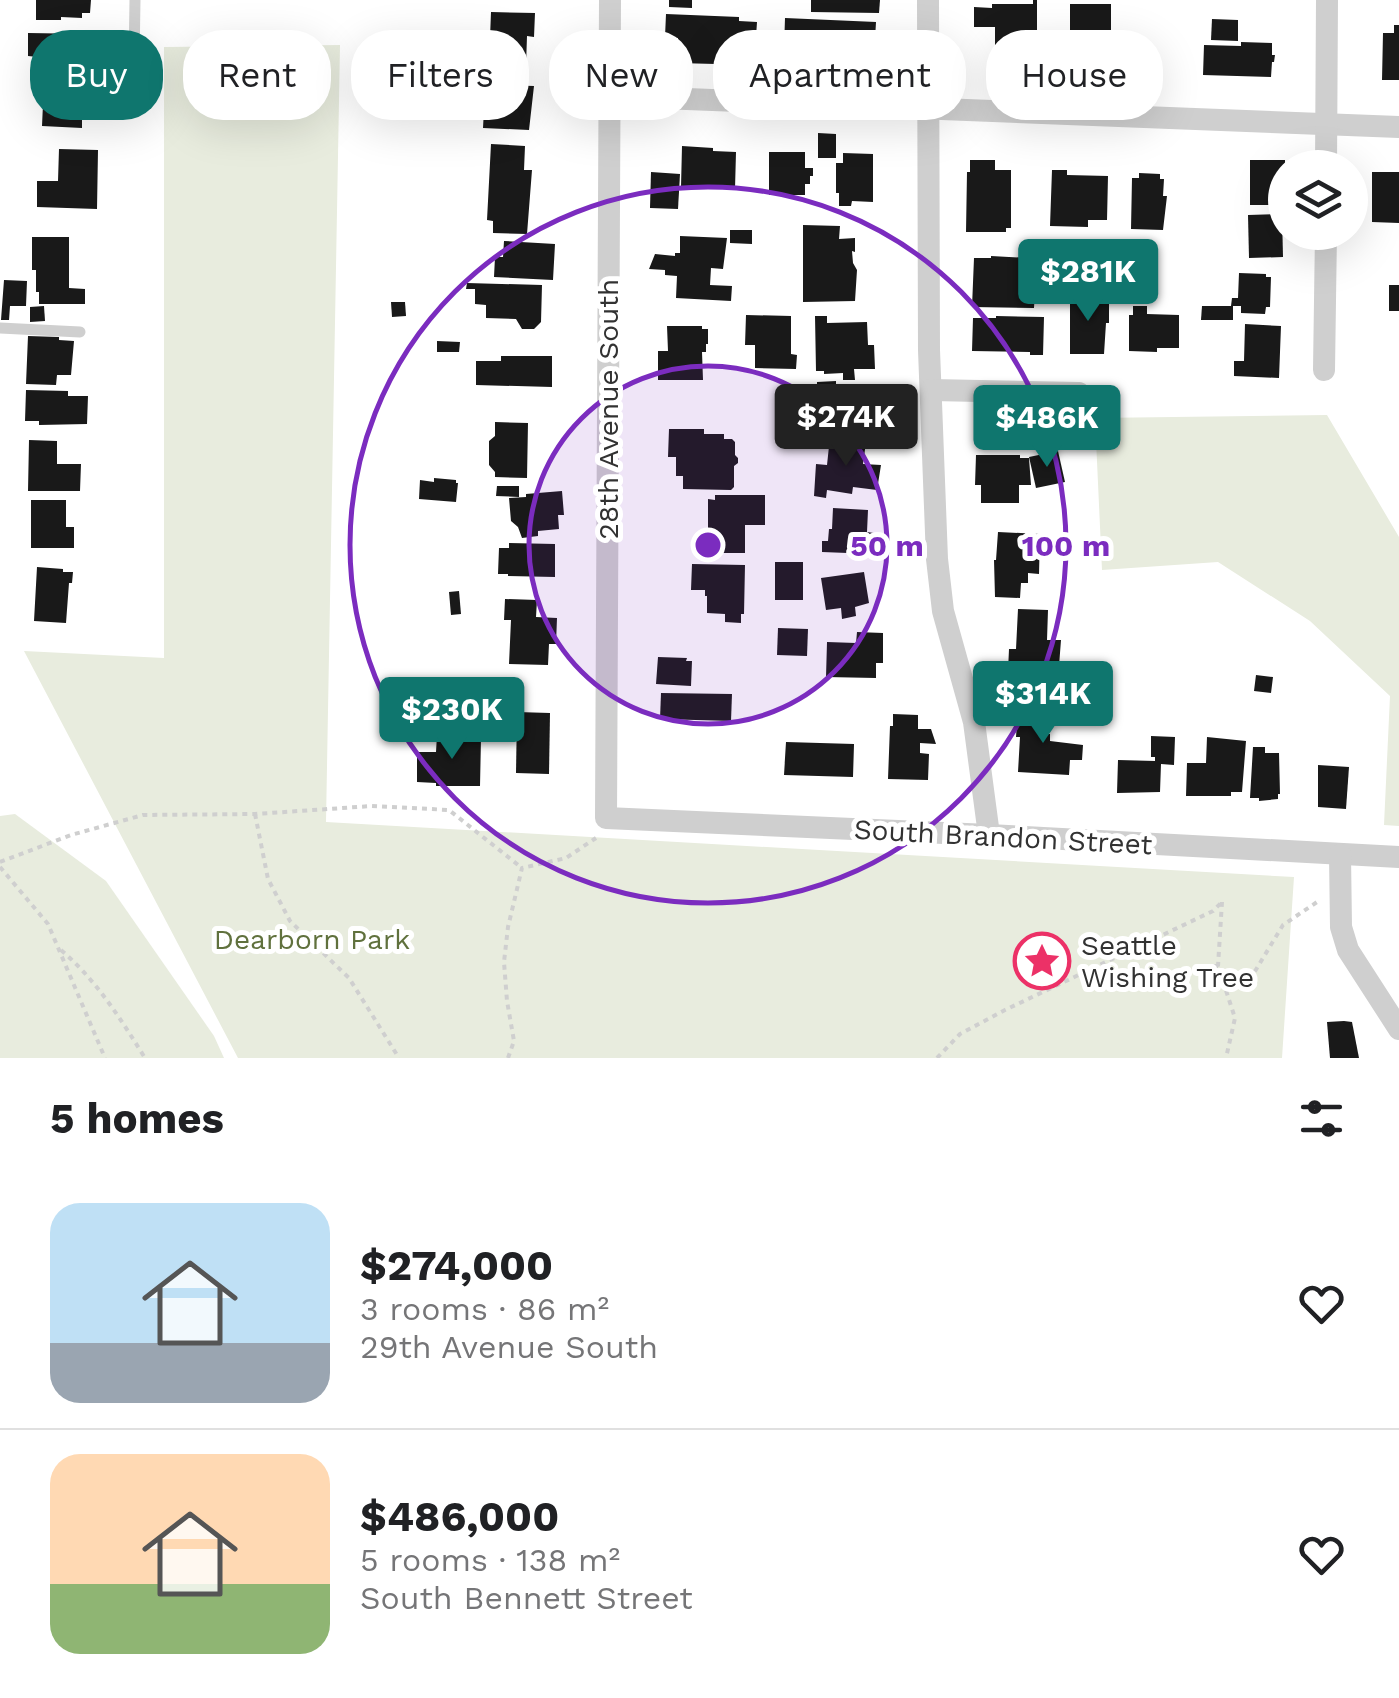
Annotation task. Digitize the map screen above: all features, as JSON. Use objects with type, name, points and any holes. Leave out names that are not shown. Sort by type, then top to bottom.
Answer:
[{"type":"street","name":"28th Avenue South","points":[[610,0],[610,30]]},
{"type":"street","points":[[928,0],[928,30]]},
{"type":"street","points":[[1326,150],[1327,0]]},
{"type":"street","points":[[966,110],[1399,127]]},
{"type":"street","name":"28th Avenue South","points":[[609,120],[615,819]]},
{"type":"street","points":[[929,120],[930,390],[937,559],[943,610],[974,722],[989,835]]},
{"type":"street","points":[[1324,370],[1326,250]]},
{"type":"street","points":[[930,390],[1079,393]]},
{"type":"street","name":"South Brandon Street","points":[[615,819],[1399,857]]},
{"type":"street","points":[[1340,855],[1341,927],[1348,950],[1399,1029]]},
{"type":"lane","points":[[135,0],[135,30]]},
{"type":"lane","points":[[0,328],[80,332]]},
{"type":"path","points":[[105,1058],[48,924],[0,864],[71,835],[143,816],[372,806],[449,810],[522,868]]},
{"type":"path","points":[[255,814],[268,879],[290,921],[349,978],[398,1058]]},
{"type":"path","points":[[522,868],[566,858],[615,819]]},
{"type":"path","points":[[508,1058],[514,1041],[504,962],[522,868]]},
{"type":"path","points":[[1223,985],[1246,986],[1283,924],[1340,884]]},
{"type":"path","points":[[937,1058],[960,1034],[1213,910],[1222,902],[1218,966],[1235,1018],[1226,1058]]},
{"type":"path","points":[[58,947],[85,971],[110,1002],[145,1058]]},
{"type":"path","points":[[1125,983],[1137,974],[1139,947]]},
{"type":"path","points":[[1203,966],[1218,966]]},
{"type":"green space","name":"Dearborn Park","points":[[331,45],[340,45],[326,822],[1294,877],[1282,1058],[238,1058],[24,651],[164,658],[164,47],[183,47],[183,120],[331,120]]},
{"type":"green space","points":[[1327,415],[1399,537],[1399,826],[1384,825],[1390,696],[1310,621],[1218,562],[1102,570],[1095,418]]},
{"type":"green space","points":[[15,814],[106,881],[214,1036],[224,1058],[0,1058],[0,816]]},
{"type":"building","points":[[36,0],[91,0],[90,13],[82,13],[82,18],[36,20]]},
{"type":"building","points":[[669,0],[692,0],[692,8],[669,7]]},
{"type":"building","points":[[811,0],[880,0],[879,13],[811,12]]},
{"type":"building","points":[[1037,0],[1037,30],[974,27],[974,7],[1033,4]]},
{"type":"building","points":[[1070,4],[1111,4],[1111,30],[1070,30]]},
{"type":"building","points":[[491,12],[535,13],[534,37],[529,36],[529,30],[490,30]]},
{"type":"building","points":[[666,14],[739,17],[739,21],[757,22],[756,30],[713,30],[713,64],[693,63],[693,30],[665,30]]},
{"type":"building","points":[[785,18],[876,22],[876,30],[785,30]]},
{"type":"building","points":[[1212,19],[1238,20],[1238,41],[1211,40]]},
{"type":"building","points":[[1394,25],[1399,25],[1399,80],[1382,80],[1383,33],[1394,33]]},
{"type":"building","points":[[1241,42],[1272,43],[1275,55],[1271,77],[1203,75],[1204,45],[1241,46]]},
{"type":"building","points":[[529,86],[534,86],[529,130],[483,128],[483,120],[529,120]]},
{"type":"building","points":[[42,120],[82,120],[82,128],[42,126]]},
{"type":"building","points":[[818,133],[836,134],[836,158],[818,158]]},
{"type":"building","points":[[491,144],[525,146],[524,170],[532,170],[527,234],[493,233],[493,221],[487,220]]},
{"type":"building","points":[[682,146],[736,152],[735,189],[681,187]]},
{"type":"building","points":[[59,149],[98,150],[97,209],[37,207],[37,181],[58,181]]},
{"type":"building","points":[[769,152],[805,152],[805,168],[813,168],[813,176],[810,184],[805,184],[805,195],[769,195]]},
{"type":"building","points":[[843,153],[873,154],[873,202],[852,201],[851,206],[839,206],[836,163],[843,163]]},
{"type":"building","points":[[970,160],[995,160],[995,170],[1011,170],[1011,228],[1006,228],[1006,232],[966,232]]},
{"type":"building","points":[[1250,160],[1268,160],[1268,205],[1250,205]]},
{"type":"building","points":[[1052,170],[1067,170],[1067,175],[1108,176],[1107,220],[1088,220],[1088,227],[1050,226]]},
{"type":"building","points":[[651,172],[680,174],[678,209],[650,208]]},
{"type":"building","points":[[1372,172],[1399,172],[1399,223],[1372,222]]},
{"type":"building","points":[[1139,173],[1160,174],[1160,179],[1164,179],[1163,196],[1167,196],[1163,230],[1131,229],[1132,178],[1139,178]]},
{"type":"building","points":[[1268,214],[1268,250],[1283,250],[1283,257],[1249,258],[1248,215]]},
{"type":"building","points":[[803,225],[840,226],[839,239],[855,238],[855,301],[803,302]]},
{"type":"building","points":[[730,230],[752,230],[752,244],[730,243]]},
{"type":"building","points":[[680,236],[727,238],[723,269],[711,268],[710,285],[732,286],[731,301],[676,298],[677,276],[649,269],[655,254],[680,253]]},
{"type":"building","points":[[32,237],[69,237],[69,288],[85,289],[85,304],[39,304],[36,270],[32,270]]},
{"type":"building","points":[[504,241],[555,244],[553,280],[494,277],[495,257],[503,257]]},
{"type":"building","points":[[974,258],[1029,258],[1029,273],[1036,273],[1034,308],[972,307]]},
{"type":"building","points":[[1239,273],[1271,277],[1270,307],[1266,307],[1265,314],[1241,313],[1241,306],[1231,306],[1232,298],[1238,298]]},
{"type":"building","points":[[4,280],[27,281],[26,306],[10,306],[9,320],[1,320]]},
{"type":"building","points":[[467,283],[542,285],[541,322],[534,329],[522,329],[516,319],[486,318],[486,305],[475,304],[475,289],[466,289]]},
{"type":"building","points":[[1389,285],[1399,285],[1399,311],[1389,311]]},
{"type":"building","points":[[1070,295],[1109,297],[1104,354],[1070,354]]},
{"type":"building","points":[[391,302],[405,302],[406,316],[392,317]]},
{"type":"building","points":[[44,306],[45,321],[30,322],[30,307]]},
{"type":"building","points":[[1133,306],[1147,306],[1147,314],[1179,315],[1179,348],[1129,351],[1129,315],[1133,315]]},
{"type":"building","points":[[1202,306],[1233,306],[1233,320],[1201,320]]},
{"type":"building","points":[[746,315],[791,316],[791,354],[797,355],[796,369],[755,368],[755,345],[745,345]]},
{"type":"building","points":[[815,316],[827,316],[827,323],[867,322],[868,345],[874,345],[875,369],[854,369],[855,380],[843,380],[843,373],[816,371]]},
{"type":"building","points":[[1044,317],[1043,355],[972,351],[973,318]]},
{"type":"building","points":[[1245,324],[1281,326],[1279,378],[1234,376],[1234,361],[1244,361]]},
{"type":"building","points":[[667,326],[708,329],[706,352],[702,352],[703,380],[658,380],[658,351],[668,351]]},
{"type":"building","points":[[28,336],[74,341],[71,375],[57,375],[56,385],[26,384]]},
{"type":"building","points":[[437,341],[460,342],[459,352],[437,352]]},
{"type":"building","points":[[501,356],[552,356],[552,387],[476,385],[476,361],[501,361]]},
{"type":"building","points":[[836,381],[836,398],[817,398],[817,382]]},
{"type":"building","points":[[26,390],[68,391],[68,396],[88,396],[87,424],[39,425],[39,421],[25,421]]},
{"type":"building","points":[[495,422],[528,423],[527,478],[495,477],[489,465],[489,441],[495,436]]},
{"type":"building","points":[[669,429],[704,429],[704,434],[724,434],[724,439],[732,439],[738,458],[734,487],[683,489],[683,476],[676,476],[676,457],[668,457]]},
{"type":"building","points":[[788,431],[812,432],[812,447],[788,447]]},
{"type":"building","points":[[830,437],[866,442],[863,464],[881,465],[877,490],[853,487],[852,494],[827,490],[826,498],[814,496],[816,464],[827,465]]},
{"type":"building","points":[[29,440],[57,441],[57,464],[81,464],[80,491],[28,491]]},
{"type":"building","points":[[1058,451],[1065,482],[1036,488],[1029,457]]},
{"type":"building","points":[[976,455],[1029,458],[1031,485],[1019,485],[1019,503],[981,503],[981,485],[975,485]]},
{"type":"building","points":[[434,478],[456,480],[456,502],[419,499],[420,480],[434,482]]},
{"type":"building","points":[[497,486],[519,486],[519,497],[496,496]]},
{"type":"building","points":[[562,491],[564,515],[558,515],[559,529],[538,531],[538,536],[522,538],[511,521],[509,498]]},
{"type":"building","points":[[715,495],[765,495],[765,525],[745,525],[745,553],[712,553],[708,499],[715,500]]},
{"type":"building","points":[[31,500],[66,500],[66,527],[74,527],[74,548],[31,548]]},
{"type":"building","points":[[833,508],[868,510],[867,532],[874,533],[873,554],[822,552],[822,541],[828,541],[832,529]]},
{"type":"building","points":[[998,532],[1040,534],[1039,574],[1028,573],[1028,583],[1021,583],[1020,598],[995,597]]},
{"type":"building","points":[[509,543],[555,544],[555,577],[498,574],[499,548],[509,548]]},
{"type":"building","points":[[775,562],[803,562],[803,600],[775,600]]},
{"type":"building","points":[[692,564],[745,565],[741,623],[725,622],[725,614],[707,613],[705,590],[691,590]]},
{"type":"building","points":[[37,567],[73,572],[66,623],[34,621]]},
{"type":"building","points":[[864,572],[869,603],[855,607],[856,616],[842,619],[841,608],[826,610],[821,578]]},
{"type":"building","points":[[459,591],[461,614],[451,615],[449,592]]},
{"type":"building","points":[[505,599],[537,600],[536,617],[557,618],[556,644],[549,644],[548,665],[509,664],[511,620],[504,620]]},
{"type":"building","points":[[1018,609],[1048,610],[1047,640],[1061,640],[1059,666],[1047,666],[1046,685],[1014,683],[1015,672],[1008,671],[1009,649],[1016,649]]},
{"type":"building","points":[[778,628],[808,629],[807,656],[777,655]]},
{"type":"building","points":[[857,632],[883,633],[883,663],[876,663],[876,678],[826,677],[827,642],[856,643]]},
{"type":"building","points":[[658,657],[692,661],[691,686],[656,684]]},
{"type":"building","points":[[1256,675],[1273,677],[1271,693],[1254,691]]},
{"type":"building","points":[[438,691],[442,716],[429,716],[428,733],[414,733],[414,740],[389,740],[389,692]]},
{"type":"building","points":[[661,693],[732,694],[731,721],[660,719]]},
{"type":"building","points":[[1018,709],[1048,711],[1050,741],[1083,745],[1082,760],[1070,760],[1069,775],[1018,772]]},
{"type":"building","points":[[517,712],[550,713],[549,774],[516,773]]},
{"type":"building","points":[[893,714],[918,715],[918,729],[931,729],[936,744],[920,743],[920,753],[929,754],[928,780],[888,779]]},
{"type":"building","points":[[451,729],[462,729],[462,738],[481,738],[480,786],[417,782],[417,752],[436,752],[437,735],[451,735]]},
{"type":"building","points":[[1151,736],[1175,737],[1174,765],[1161,764],[1160,792],[1117,793],[1118,760],[1155,761],[1151,757]]},
{"type":"building","points":[[1207,737],[1246,741],[1242,792],[1231,792],[1231,796],[1186,796],[1187,763],[1206,763]]},
{"type":"building","points":[[786,742],[854,744],[853,777],[784,775]]},
{"type":"building","points":[[1253,747],[1265,747],[1265,753],[1279,753],[1278,799],[1250,798]]},
{"type":"building","points":[[1318,765],[1349,767],[1346,809],[1318,807]]},
{"type":"building","points":[[1327,1022],[1352,1022],[1359,1058],[1330,1058]]},
{"type":"place","name":"Seattle Wishing Tree","points":[[1042,961]]}]
